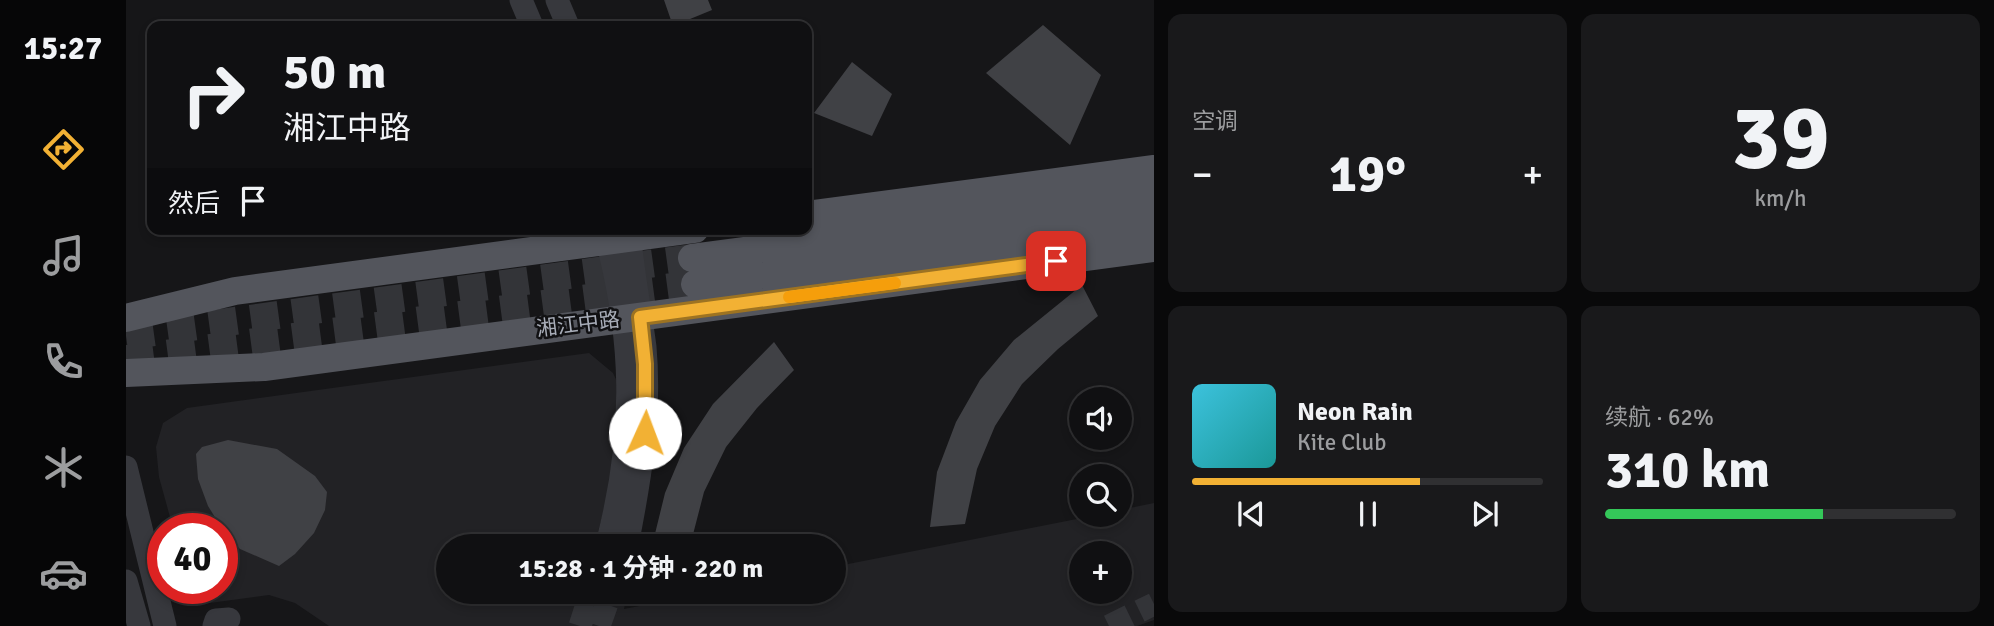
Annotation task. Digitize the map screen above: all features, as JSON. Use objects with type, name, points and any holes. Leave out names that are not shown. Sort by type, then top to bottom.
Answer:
[{"type":"main road","points":[[812,214],[1154,169]]},
{"type":"main road","points":[[1154,196],[693,271],[1154,222]]},
{"type":"main road","points":[[126,318],[235,291],[617,235]]},
{"type":"main road","name":"湘江中路","points":[[126,373],[264,367],[1154,248]]},
{"type":"street","points":[[521,0],[530,21]]},
{"type":"street","points":[[557,0],[566,21]]},
{"type":"street","points":[[617,235],[631,318],[629,420],[618,534]]},
{"type":"street","points":[[126,467],[165,626]]},
{"type":"street","points":[[126,585],[139,626]]},
{"type":"shaded area","points":[[589,353],[613,373],[620,388],[612,480],[598,534],[436,534],[436,604],[625,604],[624,609],[650,604],[846,604],[846,564],[1069,521],[1069,527],[1132,527],[1132,508],[1154,503],[1154,620],[1137,626],[329,626],[295,603],[269,595],[238,599],[238,513],[169,513],[159,477],[156,447],[163,423],[187,408]]},
{"type":"building","points":[[664,0],[708,0],[712,10],[685,21],[671,21]]},
{"type":"building","points":[[1043,25],[1101,75],[1070,145],[986,73]]},
{"type":"building","points":[[852,62],[892,94],[872,136],[814,113]]},
{"type":"building","points":[[1082,285],[1098,316],[1022,384],[995,426],[977,469],[965,524],[930,527],[937,472],[956,422],[980,380],[1014,340]]},
{"type":"building","points":[[774,342],[794,370],[757,408],[726,447],[704,492],[693,534],[655,534],[665,493],[684,448],[713,404]]},
{"type":"building","points":[[228,440],[277,449],[315,476],[327,492],[325,510],[314,533],[295,554],[279,566],[238,547],[238,513],[212,513],[198,479],[196,454],[202,447]]},
{"type":"tunnel","points":[[126,336],[692,258]]},
{"type":"tunnel","points":[[126,359],[695,284]]},
{"type":"tunnel","points":[[580,626],[587,604]]},
{"type":"tunnel","points":[[599,626],[607,604]]},
{"type":"tunnel","points":[[1109,626],[1154,604]]},
{"type":"slow traffic","points":[[789,297],[895,283]]},
{"type":"route","points":[[645,433],[645,348],[640,317],[1056,261]]}]
